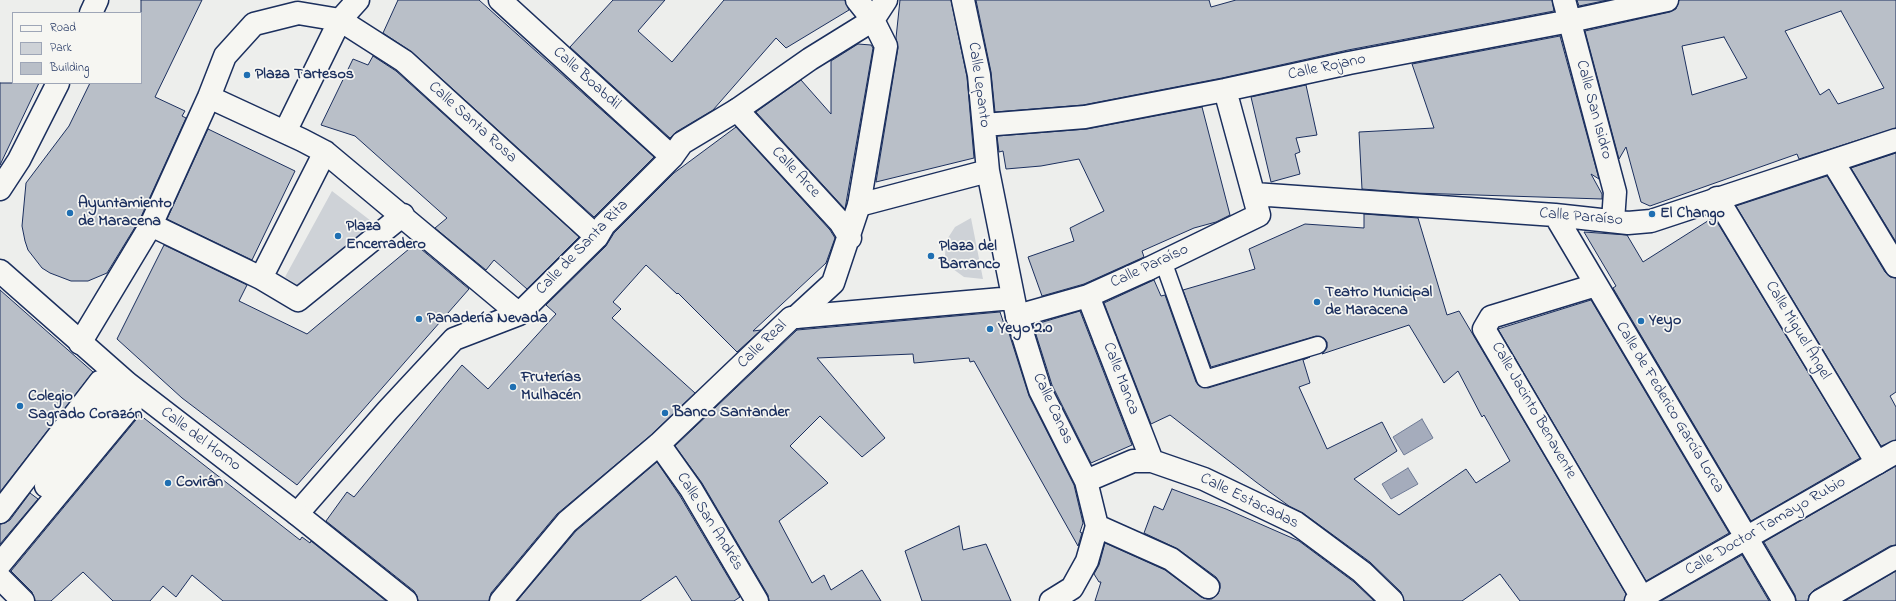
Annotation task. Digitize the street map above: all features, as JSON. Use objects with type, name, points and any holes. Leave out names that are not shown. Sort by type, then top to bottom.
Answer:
[{"type":"street","points":[[91,12],[97,0]]},
{"type":"street","points":[[293,136],[340,20],[358,0]]},
{"type":"street","name":"Calle Boabdil","points":[[500,0],[672,157]]},
{"type":"street","name":"Calle Real","points":[[501,601],[567,522],[659,444],[791,318],[796,317],[833,283],[850,238],[859,205],[886,46],[873,20],[857,0]]},
{"type":"street","points":[[873,20],[886,0]]},
{"type":"street","name":"Calle Lepanto","points":[[962,0],[979,75],[988,171]]},
{"type":"street","name":"Calle San Isidro","points":[[1564,0],[1615,192],[1613,221]]},
{"type":"street","name":"Calle Rojano","points":[[984,125],[1085,117],[1225,90],[1349,63],[1570,21],[1667,0]]},
{"type":"street","points":[[80,343],[151,225],[209,97],[225,56],[254,24],[298,13],[340,20]]},
{"type":"street","name":"Calle Santa Rosa","points":[[340,20],[404,61],[597,237]]},
{"type":"street","name":"Calle de Santa Rita","points":[[297,514],[388,410],[454,339],[519,314],[597,237],[604,225],[672,157],[682,143],[737,110],[810,59],[873,20]]},
{"type":"street","points":[[0,189],[19,160],[57,84]]},
{"type":"street","name":"Calle Paraíso","points":[[1015,307],[1088,296],[1259,215],[1225,90]]},
{"type":"street","points":[[209,97],[325,152],[403,215],[519,314]]},
{"type":"street","name":"Calle Arce","points":[[737,110],[840,222],[850,238]]},
{"type":"street","name":"Calle Paraíso","points":[[1254,194],[1555,215],[1628,223],[1651,221],[1896,140]]},
{"type":"street","points":[[261,278],[325,152]]},
{"type":"street","points":[[1833,162],[1896,266]]},
{"type":"street","points":[[859,205],[988,171]]},
{"type":"street","name":"Calle Canas","points":[[988,171],[1015,307],[1040,390],[1086,480],[1097,526]]},
{"type":"street","name":"Calle Miguel Ángel","points":[[1717,198],[1877,463]]},
{"type":"street","points":[[151,225],[261,278],[298,300],[403,215]]},
{"type":"street","name":"Calle de Federico García Lorca","points":[[1555,215],[1784,601]]},
{"type":"street","name":"Calle del Horno","points":[[0,271],[80,343],[122,389],[297,514],[406,601]]},
{"type":"street","name":"Calle Jacinto Benavente","points":[[1596,285],[1491,316],[1484,329],[1640,600]]},
{"type":"street","name":"Calle Manca","points":[[1088,296],[1152,461]]},
{"type":"street","points":[[796,317],[1015,307]]},
{"type":"street","points":[[0,512],[100,382],[122,389],[131,406],[0,564]]},
{"type":"street","points":[[0,545],[122,389]]},
{"type":"street","name":"Calle San Andrés","points":[[659,444],[691,489],[757,601]]},
{"type":"street","name":"Calle Doctor Tamayo Rubio","points":[[1640,600],[1896,452]]},
{"type":"street","name":"Calle Estacadas","points":[[1086,480],[1133,461],[1152,461],[1204,479],[1296,523],[1362,572],[1392,601]]},
{"type":"street","points":[[1051,601],[1072,588],[1087,562],[1097,526],[1171,559],[1208,587]]},
{"type":"street","points":[[1820,601],[1896,557]]},
{"type":"street","points":[[0,578],[23,601]]},
{"type":"lane","points":[[1156,265],[1205,379],[1318,345]]},
{"type":"green space","points":[[332,191],[375,224],[299,286],[285,277]]},
{"type":"green space","points":[[971,218],[983,279],[964,277],[953,269],[945,256],[946,241],[955,227]]},
{"type":"water","points":[[1422,419],[1433,438],[1404,455],[1393,437]]},
{"type":"water","points":[[1408,468],[1418,484],[1391,499],[1382,484]]},
{"type":"building","points":[[141,0],[202,0],[155,97],[185,111],[182,116],[186,118],[140,219],[107,273],[88,281],[71,281],[50,273],[42,268],[28,250],[22,226],[26,183],[69,126],[90,84],[142,84]]},
{"type":"building","points":[[398,0],[479,0],[654,157],[594,217],[412,52],[383,33]]},
{"type":"building","points":[[613,0],[665,0],[638,31],[672,62],[724,0],[845,0],[849,10],[786,48],[776,38],[713,110],[676,132],[670,138],[570,47]]},
{"type":"building","points":[[900,0],[951,0],[967,77],[974,158],[876,182],[898,48],[896,38]]},
{"type":"building","points":[[976,0],[1209,0],[1211,7],[1236,0],[1552,0],[1554,11],[1348,50],[1222,78],[1083,105],[995,112],[991,72]]},
{"type":"building","points":[[1577,0],[1608,0],[1579,6]]},
{"type":"building","points":[[1679,0],[1896,0],[1896,128],[1799,159],[1797,154],[1650,206],[1641,202],[1626,147],[1619,159],[1585,31],[1670,12],[1676,9]],"holes":[[[1841,11],[1884,88],[1838,104],[1829,89],[1820,95],[1785,31]],[[1724,37],[1747,78],[1692,95],[1682,46]]]},
{"type":"building","points":[[1560,36],[1599,179],[1591,174],[1602,194],[1602,199],[1414,193],[1362,189],[1359,132],[1434,128],[1412,64]]},
{"type":"building","points":[[858,44],[871,45],[873,48],[845,209],[756,112],[801,80],[831,114],[831,61]]},
{"type":"building","points":[[373,56],[396,71],[579,237],[527,289],[494,260],[486,270],[435,228],[447,218],[355,136],[321,125],[353,59],[368,65]]},
{"type":"building","points":[[0,83],[39,84],[0,165]]},
{"type":"building","points":[[1306,85],[1317,135],[1296,138],[1300,152],[1295,154],[1300,174],[1271,182],[1251,97]]},
{"type":"building","points":[[1202,107],[1230,215],[1216,222],[1194,228],[1142,251],[1144,257],[1084,284],[1042,296],[1028,257],[1074,241],[1070,228],[1104,211],[1079,159],[1041,166],[1006,169],[1003,151],[999,152],[997,136],[1087,129]]},
{"type":"building","points":[[736,127],[830,230],[835,238],[826,263],[753,331],[761,330],[737,352],[678,293],[677,294],[646,265],[613,302],[621,309],[612,318],[695,393],[651,435],[557,514],[491,593],[489,601],[418,601],[414,591],[326,521],[347,492],[354,497],[462,365],[488,389],[556,314],[546,305],[606,246],[614,233],[674,173]]},
{"type":"building","points":[[208,129],[295,171],[252,260],[167,219]]},
{"type":"building","points":[[1896,153],[1896,242],[1851,168]]},
{"type":"building","points":[[1827,176],[1885,272],[1890,277],[1896,278],[1896,392],[1890,396],[1896,407],[1896,440],[1881,446],[1736,206]]},
{"type":"building","points":[[1364,214],[1418,218],[1447,315],[1459,311],[1626,594],[1624,601],[1520,601],[1500,574],[1462,601],[1404,601],[1401,592],[1370,562],[1303,513],[1289,506],[1256,482],[1170,415],[1151,424],[1104,303],[1154,280],[1161,296],[1165,295],[1196,382],[1199,386],[1208,388],[1310,357],[1303,360],[1310,383],[1299,387],[1327,449],[1382,422],[1397,451],[1354,479],[1399,515],[1466,469],[1476,483],[1510,461],[1484,415],[1482,417],[1458,371],[1444,383],[1409,325],[1322,354],[1327,348],[1327,342],[1324,338],[1316,336],[1211,367],[1183,290],[1255,269],[1249,249],[1305,224],[1364,228]]},
{"type":"building","points":[[1714,217],[1860,458],[1751,521],[1613,288],[1616,286],[1584,232],[1627,235],[1643,262]]},
{"type":"building","points":[[415,244],[469,289],[297,485],[182,398],[117,339],[164,245],[247,285],[239,301],[307,334]]},
{"type":"building","name":"Colegio Sagrado Corazón","points":[[0,290],[93,372],[0,492]]},
{"type":"building","points":[[1591,300],[1729,533],[1646,581],[1498,329]]},
{"type":"building","points":[[1080,311],[1132,445],[1091,463],[1052,385],[1033,325]]},
{"type":"building","points":[[1000,312],[1006,330],[1008,330],[1029,396],[1074,485],[1083,523],[1078,546],[974,361],[970,362],[969,358],[914,363],[913,354],[817,358],[885,438],[862,457],[820,416],[790,446],[828,483],[779,521],[812,583],[824,575],[831,590],[862,570],[881,601],[769,601],[768,595],[702,483],[675,446],[797,330]]},
{"type":"building","points":[[140,415],[300,540],[302,537],[310,543],[311,541],[386,601],[223,601],[192,575],[176,597],[163,586],[150,601],[113,601],[83,572],[51,601],[35,601],[32,592],[11,571]]},
{"type":"building","points":[[657,462],[680,496],[740,597],[734,601],[692,601],[676,576],[640,601],[517,601],[576,531]]},
{"type":"building","points":[[1896,466],[1896,545],[1890,546],[1814,590],[1809,595],[1808,601],[1796,601],[1795,595],[1764,542]]},
{"type":"building","points":[[1172,489],[1226,509],[1299,541],[1354,582],[1374,601],[1095,601],[1101,582],[1099,582],[1094,574],[1099,565],[1105,543],[1165,570],[1201,597],[1212,599],[1218,594],[1220,583],[1216,577],[1178,549],[1144,533],[1154,506],[1163,510]]},
{"type":"building","points":[[30,493],[38,499],[0,544],[0,524],[10,520]]},
{"type":"building","points":[[959,526],[963,550],[986,544],[1011,601],[922,601],[905,551]]},
{"type":"building","points":[[1742,555],[1769,601],[1661,601]]},
{"type":"building","points":[[1896,571],[1896,601],[1845,601]]},
{"type":"place","name":"Plaza Tartesos","points":[[247,75]]},
{"type":"place","name":"Ayuntamiento de Maracena","points":[[70,213]]},
{"type":"place","name":"El Chango","points":[[1652,214]]},
{"type":"place","name":"Plaza Encerradero","points":[[338,236]]},
{"type":"place","name":"Plaza del Barranco","points":[[931,256]]},
{"type":"place","name":"Teatro Municipal de Maracena","points":[[1317,302]]},
{"type":"place","name":"Panadería Nevada","points":[[419,319]]},
{"type":"place","name":"Yeyo","points":[[1641,321]]},
{"type":"place","name":"Yeyo 2.0","points":[[990,329]]},
{"type":"place","name":"Fruterías Mulhacén","points":[[513,387]]},
{"type":"place","name":"Colegio Sagrado Corazón","points":[[20,406]]},
{"type":"place","name":"Banco Santander","points":[[665,413]]},
{"type":"place","name":"Covirán","points":[[168,483]]}]
